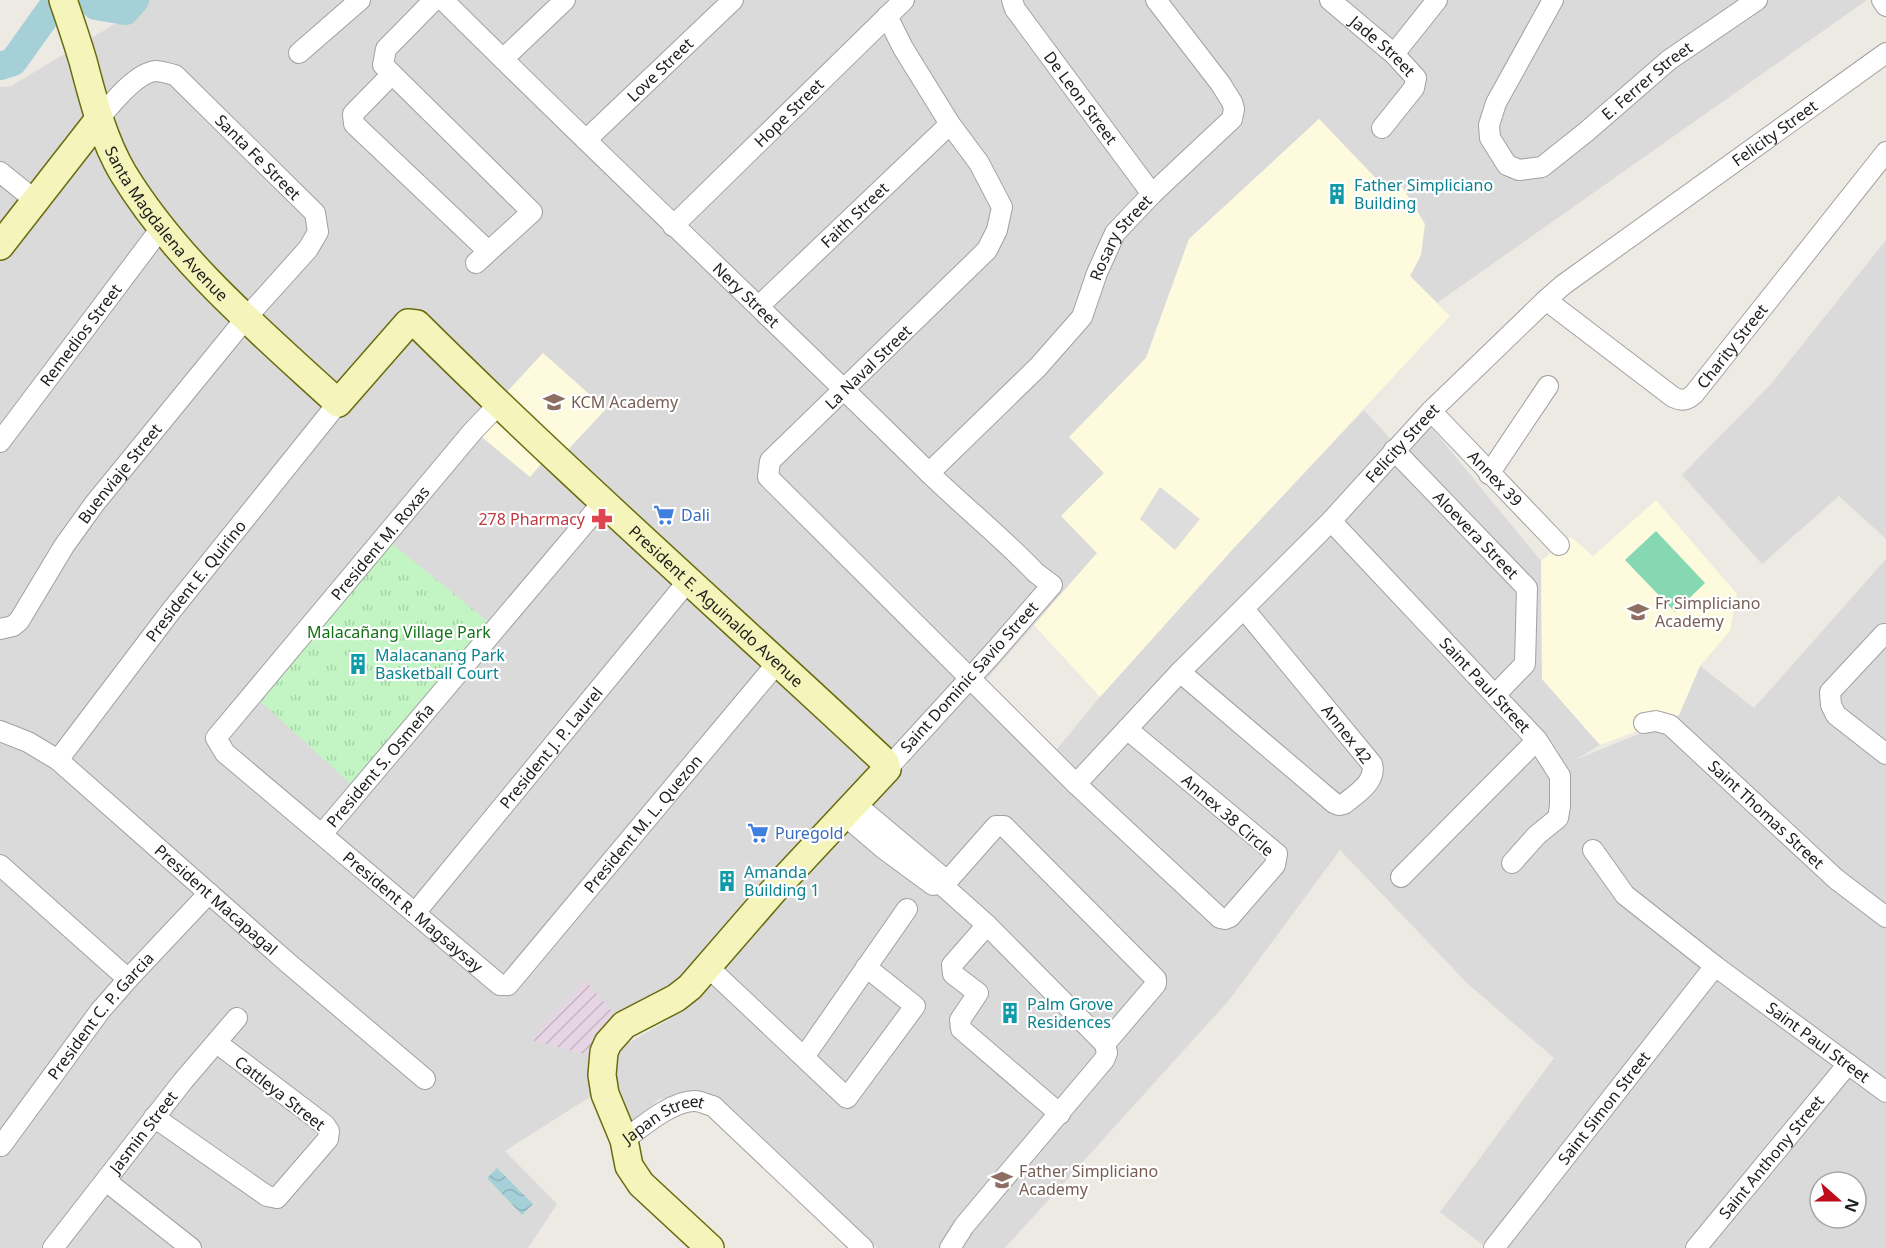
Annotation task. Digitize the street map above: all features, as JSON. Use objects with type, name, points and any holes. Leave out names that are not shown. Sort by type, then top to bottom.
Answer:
[{"type":"main road","name":"Santa Magdalena Avenue","points":[[65,5],[99,119],[123,171],[161,228],[182,253],[246,318],[338,403]]},
{"type":"main road","points":[[0,246],[99,119]]},
{"type":"main road","name":"President E. Aguinaldo Avenue","points":[[338,403],[408,323],[417,324],[498,405],[602,503],[885,762],[887,769]]},
{"type":"main road","points":[[624,1140],[605,1094],[602,1075],[604,1052],[608,1043],[624,1025],[676,998],[690,987],[775,889],[887,769]]},
{"type":"main road","name":"Japan Street","points":[[624,1140],[629,1166],[641,1184],[710,1248]]},
{"type":"street","points":[[299,53],[360,0]]},
{"type":"street","points":[[392,74],[353,114],[354,124],[482,257],[532,212],[383,65],[386,50],[434,0]]},
{"type":"street","name":"Nery Street","points":[[443,0],[929,473],[1036,573],[1052,585]]},
{"type":"street","points":[[503,59],[565,0]]},
{"type":"street","name":"Love Street","points":[[586,140],[733,0]]},
{"type":"street","name":"Hope Street","points":[[673,226],[904,0]]},
{"type":"street","name":"De Leon Street","points":[[1012,0],[1015,9],[1152,195]]},
{"type":"street","name":"Rosary Street","points":[[929,473],[1038,367],[1082,317],[1097,273],[1115,232],[1232,119],[1234,109],[1232,102],[1220,83],[1156,0]]},
{"type":"street","name":"Jade Street","points":[[1330,0],[1394,54],[1416,78],[1416,83],[1382,128]]},
{"type":"street","points":[[1394,54],[1437,0]]},
{"type":"street","name":"E. Ferrer Street","points":[[1553,0],[1496,103],[1489,125],[1490,138],[1507,165],[1519,170],[1542,167],[1669,60],[1757,0]]},
{"type":"street","points":[[1882,0],[1886,6]]},
{"type":"street","name":"La Naval Street","points":[[887,16],[903,48],[950,123],[979,163],[1002,207],[997,230],[987,250],[770,460],[768,477],[970,677]]},
{"type":"street","name":"Felicity Street","points":[[1076,784],[1180,672],[1331,521],[1431,411],[1546,300],[1563,285],[1886,53]]},
{"type":"street","name":"Santa Fe Street","points":[[99,119],[116,99],[142,76],[157,71],[175,75],[315,213],[318,232],[308,249],[246,318]]},
{"type":"street","name":"Faith Street","points":[[759,306],[950,123]]},
{"type":"street","name":"Charity Street","points":[[1546,300],[1673,397],[1683,401],[1689,399],[1886,152]]},
{"type":"street","points":[[0,172],[36,201]]},
{"type":"street","name":"Remedios Street","points":[[0,442],[161,228]]},
{"type":"street","name":"Buenviaje Street","points":[[0,630],[13,626],[19,621],[64,546],[95,503],[246,318]]},
{"type":"street","points":[[1489,474],[1548,386]]},
{"type":"street","name":"President E. Quirino","points":[[58,760],[171,611],[338,403]]},
{"type":"street","name":"President M. Roxas","points":[[216,738],[473,431],[498,405]]},
{"type":"street","name":"Annex 39","points":[[1431,411],[1559,545]]},
{"type":"street","name":"Aloevera Street","points":[[1394,450],[1527,588],[1526,661],[1496,694]]},
{"type":"street","name":"President S. Osmeña","points":[[322,834],[602,503]]},
{"type":"street","name":"Saint Paul Street","points":[[1331,521],[1496,694],[1537,740],[1560,776],[1558,818],[1538,835],[1512,863]]},
{"type":"street","name":"President J. P. Laurel","points":[[415,913],[688,581]]},
{"type":"street","name":"Saint Dominic Savio Street","points":[[887,769],[1052,585]]},
{"type":"street","name":"Annex 42","points":[[1180,672],[1339,806],[1372,779],[1374,771],[1372,764],[1244,609]]},
{"type":"street","points":[[1886,634],[1830,692],[1831,705],[1836,715],[1886,754]]},
{"type":"street","name":"President M. L. Quezon","points":[[508,985],[778,662]]},
{"type":"street","points":[[970,677],[1076,784]]},
{"type":"street","name":"Saint Thomas Street","points":[[1644,723],[1656,721],[1670,724],[1836,879],[1886,917]]},
{"type":"street","name":"Annex 38 Circle","points":[[1076,784],[1220,918],[1230,917],[1275,865],[1277,854],[1127,729]]},
{"type":"street","name":"President Macapagal","points":[[0,731],[28,742],[58,760],[425,1078]]},
{"type":"street","name":"President R. Magsaysay","points":[[216,738],[225,753],[500,985],[508,985]]},
{"type":"street","points":[[1401,877],[1537,740]]},
{"type":"street","points":[[849,808],[902,853],[933,885],[942,885],[987,925],[1105,1044],[1107,1053],[1104,1060],[971,1218],[950,1248]]},
{"type":"street","points":[[942,885],[996,826],[1004,826],[1156,979],[1156,984],[1105,1044]]},
{"type":"street","name":"Saint Paul Street","points":[[1593,850],[1625,895],[1715,966],[1886,1092]]},
{"type":"street","points":[[0,865],[128,979]]},
{"type":"street","name":"President C. P. Garcia","points":[[1,1146],[100,1011],[209,893]]},
{"type":"street","points":[[804,1057],[907,909]]},
{"type":"street","points":[[987,925],[952,965],[953,974],[978,993],[960,1020],[961,1029],[1060,1114]]},
{"type":"street","name":"Saint Simon Street","points":[[1494,1248],[1715,966]]},
{"type":"street","points":[[708,967],[847,1098],[915,1006],[866,968]]},
{"type":"street","name":"Jasmin Street","points":[[53,1248],[154,1117],[237,1018]]},
{"type":"street","name":"Cattleya Street","points":[[154,1117],[272,1198],[277,1198],[328,1139],[329,1131],[325,1125],[217,1043]]},
{"type":"street","name":"Saint Anthony Street","points":[[1696,1248],[1848,1064]]},
{"type":"street","name":"Japan Street","points":[[624,1140],[662,1113],[678,1105],[695,1101],[713,1106],[863,1248]]},
{"type":"street","points":[[106,1181],[180,1245]]},
{"type":"shaded area","points":[[146,0],[1867,0],[1437,303],[1410,276],[1421,255],[1400,183],[1390,193],[1319,119],[1189,239],[1146,358],[1070,437],[1104,473],[1097,553],[984,682],[1053,754],[1100,697],[1232,550],[1364,410],[1399,448],[1427,422],[1541,561],[1542,679],[1600,745],[1575,760],[1675,719],[1679,715],[1700,666],[1754,708],[1886,559],[1886,1248],[1487,1248],[1440,1212],[1554,1058],[1469,985],[1340,850],[1230,999],[1005,1248],[877,1248],[707,1093],[659,1099],[631,1126],[613,1092],[611,1066],[623,1046],[665,1022],[691,1002],[844,830],[908,764],[836,702],[822,718],[873,770],[689,975],[619,1019],[532,1040],[591,1056],[596,1093],[505,1151],[557,1204],[528,1248],[0,1248],[0,87],[11,86],[140,9]]},
{"type":"shaded area","points":[[1319,119],[1390,193],[1400,183],[1425,224],[1421,255],[1410,276],[1450,316],[1232,550],[1100,697],[1034,625],[1097,553],[1061,516],[1104,473],[1069,437],[1146,358],[1189,239]]},
{"type":"shaded area","points":[[1886,240],[1886,539],[1839,496],[1762,564],[1682,475],[1771,384]]},
{"type":"shaded area","name":"KCM Academy","points":[[543,353],[606,409],[563,455],[503,396]]},
{"type":"shaded area","name":"KCM Academy","points":[[495,412],[548,456],[530,477],[477,433]]},
{"type":"shaded area","points":[[1160,487],[1200,519],[1175,550],[1140,519]]},
{"type":"shaded area","name":"Fr Simpliciano Academy","points":[[1656,500],[1737,594],[1730,631],[1700,666],[1679,715],[1600,745],[1542,679],[1541,561],[1571,537],[1593,556]]},
{"type":"shaded area","points":[[585,980],[619,1019],[591,1056],[531,1040]]},
{"type":"green space","points":[[1656,531],[1705,583],[1675,612],[1625,560]]},
{"type":"green space","name":"Malacañang Village Park","points":[[390,542],[491,624],[352,785],[260,701]]},
{"type":"water","points":[[497,1168],[533,1204],[522,1215],[487,1178]]},
{"type":"waterway","points":[[0,66],[13,62],[53,6],[67,0]]},
{"type":"waterway","points":[[89,0],[96,6],[125,11],[135,0]]},
{"type":"place","name":"Father Simpliciano Building","points":[[1337,194]]},
{"type":"place","name":"KCM Academy","points":[[554,402]]},
{"type":"place","name":"Dali","points":[[664,515]]},
{"type":"place","name":"278 Pharmacy","points":[[602,519]]},
{"type":"place","name":"Fr Simpliciano Academy","points":[[1638,612]]},
{"type":"place","name":"Malacanang Park Basketball Court","points":[[358,664]]},
{"type":"place","name":"Puregold","points":[[758,833]]},
{"type":"place","name":"Amanda Building 1","points":[[727,881]]},
{"type":"place","name":"Palm Grove Residences","points":[[1010,1013]]},
{"type":"place","name":"Father Simpliciano Academy","points":[[1002,1180]]}]
